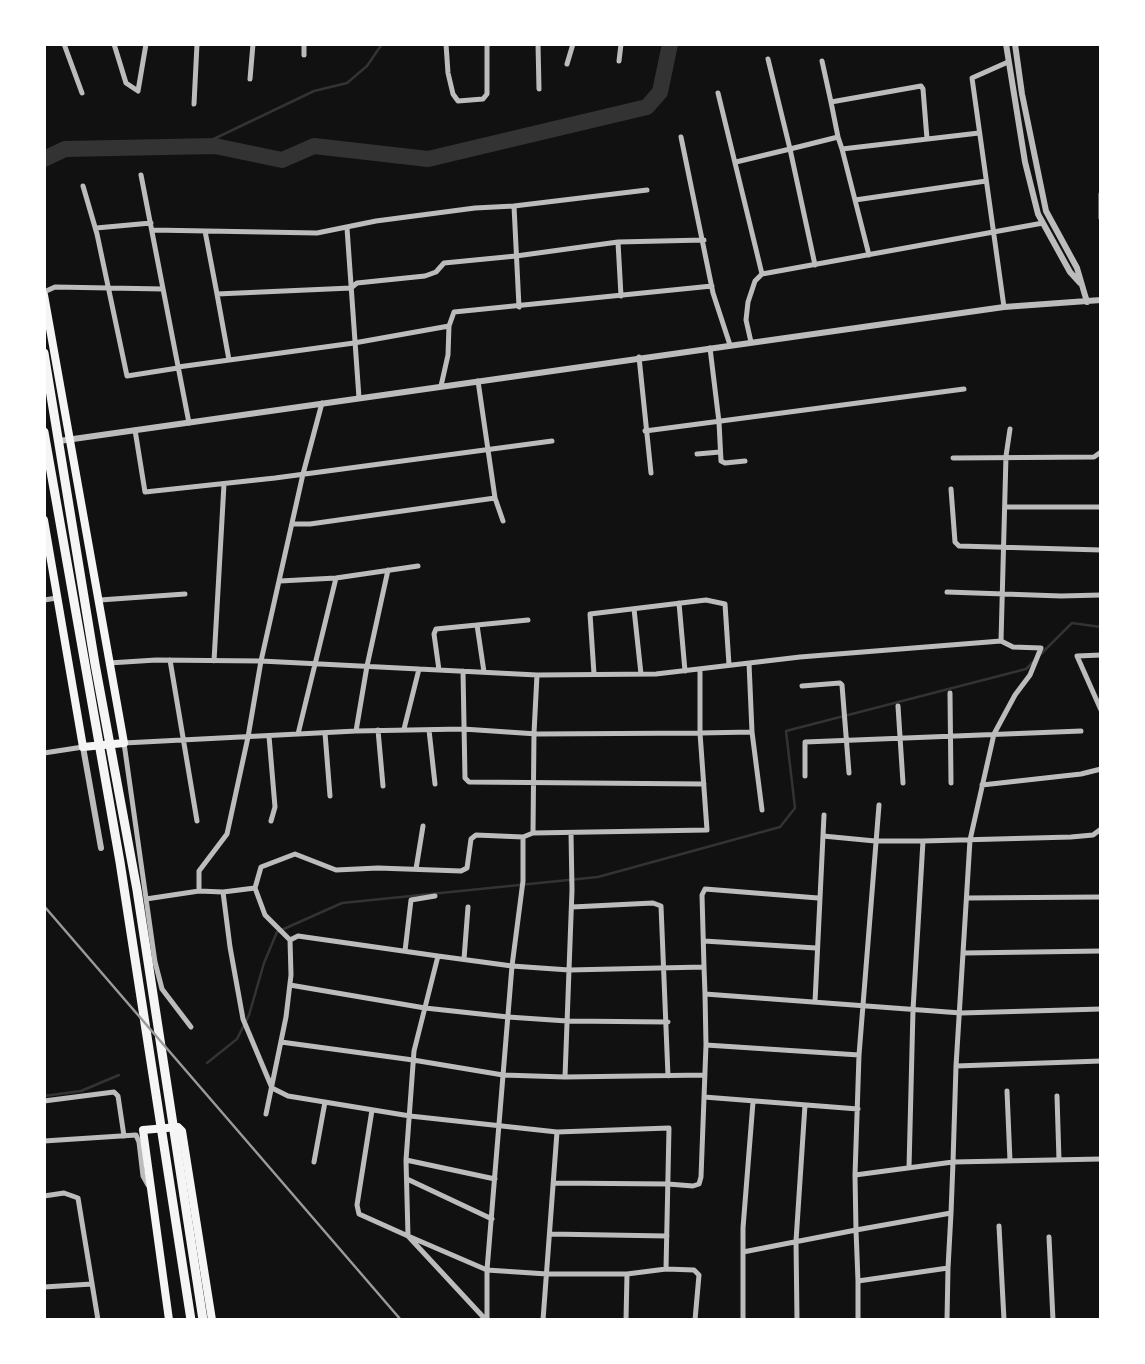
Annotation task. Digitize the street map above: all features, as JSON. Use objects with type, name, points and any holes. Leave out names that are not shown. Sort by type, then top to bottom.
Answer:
[{"type":"highway","points":[[44,353],[95,664],[137,890],[204,1320]]},
{"type":"highway","points":[[45,439],[120,862],[191,1320]]},
{"type":"main road","points":[[44,294],[124,743],[83,747],[44,520]]},
{"type":"main road","points":[[169,1320],[142,1125],[178,1128],[181,1131],[212,1320]]},
{"type":"street","points":[[64,44],[82,93]]},
{"type":"street","points":[[114,44],[126,83],[138,91],[146,44]]},
{"type":"street","points":[[194,104],[197,44]]},
{"type":"street","points":[[250,79],[253,44]]},
{"type":"street","points":[[304,44],[304,55]]},
{"type":"street","points":[[446,44],[448,73],[453,94],[458,101],[483,99],[487,94],[487,44]]},
{"type":"street","points":[[538,44],[539,89]]},
{"type":"street","points":[[568,64],[573,44]]},
{"type":"street","points":[[619,61],[621,44]]},
{"type":"street","points":[[1006,44],[1025,162],[1043,223],[1070,272],[1081,284]]},
{"type":"street","points":[[1015,44],[1022,94],[1046,211],[1077,268],[1087,302]]},
{"type":"street","points":[[768,59],[815,265]]},
{"type":"street","points":[[822,61],[838,137],[869,255]]},
{"type":"street","points":[[1004,307],[972,78],[1008,62]]},
{"type":"street","points":[[831,103],[921,86],[927,139]]},
{"type":"street","points":[[718,93],[762,274]]},
{"type":"street","points":[[842,149],[979,133]]},
{"type":"street","points":[[681,137],[712,286],[730,345]]},
{"type":"street","points":[[736,162],[838,137]]},
{"type":"street","points":[[141,175],[189,422]]},
{"type":"street","points":[[855,200],[986,181]]},
{"type":"street","points":[[83,186],[96,229],[127,376],[354,343],[449,326]]},
{"type":"street","points":[[96,229],[151,227],[205,232],[317,233],[475,208],[647,190]]},
{"type":"street","points":[[1101,194],[1101,218]]},
{"type":"street","points":[[514,206],[519,307]]},
{"type":"street","points":[[751,342],[746,320],[748,302],[755,281],[762,274],[1043,223]]},
{"type":"street","points":[[347,228],[359,398]]},
{"type":"street","points":[[205,232],[229,360]]},
{"type":"street","points":[[217,294],[351,288],[357,282],[425,276],[436,272],[443,263],[618,242],[704,240]]},
{"type":"street","points":[[618,242],[621,296]]},
{"type":"street","points":[[441,386],[448,355],[449,326],[454,312],[712,286]]},
{"type":"street","points":[[44,294],[55,287],[163,289]]},
{"type":"street","points":[[59,437],[70,440],[1004,307],[1101,300]]},
{"type":"street","points":[[710,348],[721,461],[745,461]]},
{"type":"street","points":[[639,357],[651,473]]},
{"type":"street","points":[[478,381],[495,498],[503,521]]},
{"type":"street","points":[[645,432],[964,389]]},
{"type":"street","points":[[198,891],[199,872],[227,834],[261,661],[303,474],[323,403]]},
{"type":"street","points":[[1001,641],[1006,456],[1010,429]]},
{"type":"street","points":[[135,430],[145,492],[552,441]]},
{"type":"street","points":[[697,454],[720,452]]},
{"type":"street","points":[[953,458],[1094,457],[1101,452]]},
{"type":"street","points":[[214,661],[224,484]]},
{"type":"street","points":[[951,489],[955,542],[959,547],[1101,550]]},
{"type":"street","points":[[292,524],[310,524],[495,498]]},
{"type":"street","points":[[1006,507],[1101,508]]},
{"type":"street","points":[[280,581],[336,578],[418,566]]},
{"type":"street","points":[[356,731],[388,570]]},
{"type":"street","points":[[298,734],[336,578]]},
{"type":"street","points":[[947,592],[1101,595]]},
{"type":"street","points":[[100,600],[186,594]]},
{"type":"street","points":[[44,600],[57,598]]},
{"type":"street","points":[[594,674],[590,614],[706,600],[725,604],[729,665]]},
{"type":"street","points":[[679,603],[685,671]]},
{"type":"street","points":[[634,609],[641,674]]},
{"type":"street","points":[[439,670],[433,634],[436,629],[528,620]]},
{"type":"street","points":[[477,625],[484,672]]},
{"type":"street","points":[[109,663],[170,660],[261,661],[537,675],[641,674],[1001,641],[1013,647],[1041,648],[1030,675],[1014,695],[994,734],[970,840],[956,1066],[947,1320]]},
{"type":"street","points":[[1101,655],[1077,656],[1101,710]]},
{"type":"street","points":[[170,660],[197,821]]},
{"type":"street","points":[[748,663],[752,732],[762,810]]},
{"type":"street","points":[[404,729],[419,669]]},
{"type":"street","points":[[266,1114],[290,985],[290,940],[265,915],[256,888],[261,867],[276,859],[295,854],[336,870],[461,871],[467,868],[471,839],[476,835],[523,837],[533,833],[707,830],[700,733],[700,669]]},
{"type":"street","points":[[463,671],[465,778],[470,782],[606,785],[704,783]]},
{"type":"street","points":[[533,833],[537,675]]},
{"type":"street","points":[[802,686],[840,683],[843,688],[849,773]]},
{"type":"street","points":[[950,693],[951,783]]},
{"type":"street","points":[[898,706],[903,783]]},
{"type":"street","points":[[191,1027],[162,989],[146,900],[124,743],[404,729],[534,733],[752,732]]},
{"type":"street","points":[[377,730],[383,786]]},
{"type":"street","points":[[429,730],[435,784]]},
{"type":"street","points":[[805,776],[803,744],[1081,731]]},
{"type":"street","points":[[325,733],[330,796]]},
{"type":"street","points":[[269,736],[275,807],[271,821]]},
{"type":"street","points":[[44,753],[83,747],[101,848]]},
{"type":"street","points":[[982,785],[1081,774],[1101,769]]},
{"type":"street","points":[[858,1320],[855,1175],[859,1055],[879,805]]},
{"type":"street","points":[[815,1002],[824,815]]},
{"type":"street","points":[[416,869],[423,827]]},
{"type":"street","points":[[823,836],[875,841],[970,840],[1071,837],[1093,835],[1101,829]]},
{"type":"street","points":[[565,1077],[572,907],[571,833]]},
{"type":"street","points":[[486,1320],[487,1270],[512,966],[523,881],[523,837]]},
{"type":"street","points":[[909,1167],[923,841]]},
{"type":"street","points":[[146,900],[198,891],[223,892],[256,888]]},
{"type":"street","points":[[554,1183],[699,1184],[706,1045],[702,895],[705,889],[818,898]]},
{"type":"street","points":[[223,892],[243,1019],[272,1088],[288,1096],[372,1110],[557,1132],[669,1128],[666,1269]]},
{"type":"street","points":[[405,951],[411,900],[435,896]]},
{"type":"street","points":[[967,898],[1101,897]]},
{"type":"street","points":[[572,907],[653,903],[662,906],[668,1076]]},
{"type":"street","points":[[464,959],[468,907]]},
{"type":"street","points":[[290,940],[298,936],[512,966],[569,970],[704,967]]},
{"type":"street","points":[[704,941],[816,948]]},
{"type":"street","points":[[964,953],[1101,951]]},
{"type":"street","points":[[438,956],[413,1060],[407,1160],[408,1236],[486,1320]]},
{"type":"street","points":[[290,985],[425,1008],[508,1017],[568,1021],[668,1022]]},
{"type":"street","points":[[705,994],[961,1013],[1101,1009]]},
{"type":"street","points":[[281,1042],[503,1075],[705,1075]]},
{"type":"street","points":[[706,1045],[859,1055]]},
{"type":"street","points":[[956,1066],[1101,1061]]},
{"type":"street","points":[[1007,1091],[1010,1161]]},
{"type":"street","points":[[44,1101],[114,1092],[118,1096],[124,1136]]},
{"type":"street","points":[[1057,1096],[1059,1160]]},
{"type":"street","points":[[704,1097],[858,1109]]},
{"type":"street","points":[[314,1162],[325,1102]]},
{"type":"street","points":[[743,1320],[743,1252],[752,1102]]},
{"type":"street","points":[[797,1320],[796,1241],[805,1105]]},
{"type":"street","points":[[372,1110],[357,1205],[359,1214],[487,1270],[547,1274],[627,1274],[666,1269],[694,1270],[699,1275],[695,1320]]},
{"type":"street","points":[[543,1320],[557,1132]]},
{"type":"street","points":[[44,1141],[137,1137],[143,1176],[151,1191]]},
{"type":"street","points":[[855,1175],[953,1161],[1101,1159]]},
{"type":"street","points":[[407,1160],[495,1179]]},
{"type":"street","points":[[407,1179],[492,1219]]},
{"type":"street","points":[[44,1196],[64,1193],[78,1198],[98,1320]]},
{"type":"street","points":[[743,1252],[951,1213]]},
{"type":"street","points":[[999,1226],[1003,1320]]},
{"type":"street","points":[[550,1234],[667,1236]]},
{"type":"street","points":[[1049,1237],[1053,1320]]},
{"type":"street","points":[[858,1281],[948,1268]]},
{"type":"street","points":[[626,1320],[627,1274]]},
{"type":"street","points":[[44,1287],[92,1284]]},
{"type":"waterway","points":[[197,147],[314,91],[347,83],[367,66],[382,44]]},
{"type":"waterway","points":[[44,159],[65,149],[215,146],[282,160],[314,146],[428,159],[647,107],[660,92],[670,44]]},
{"type":"waterway","points":[[1041,654],[1072,623],[1101,627]]},
{"type":"waterway","points":[[207,1063],[237,1039],[249,1015],[264,963],[277,932],[342,903],[598,877],[780,827],[795,808],[786,731],[1026,669],[1034,661]]},
{"type":"waterway","points":[[44,1096],[81,1091],[119,1075]]},
{"type":"railway","points":[[44,906],[401,1320]]}]
